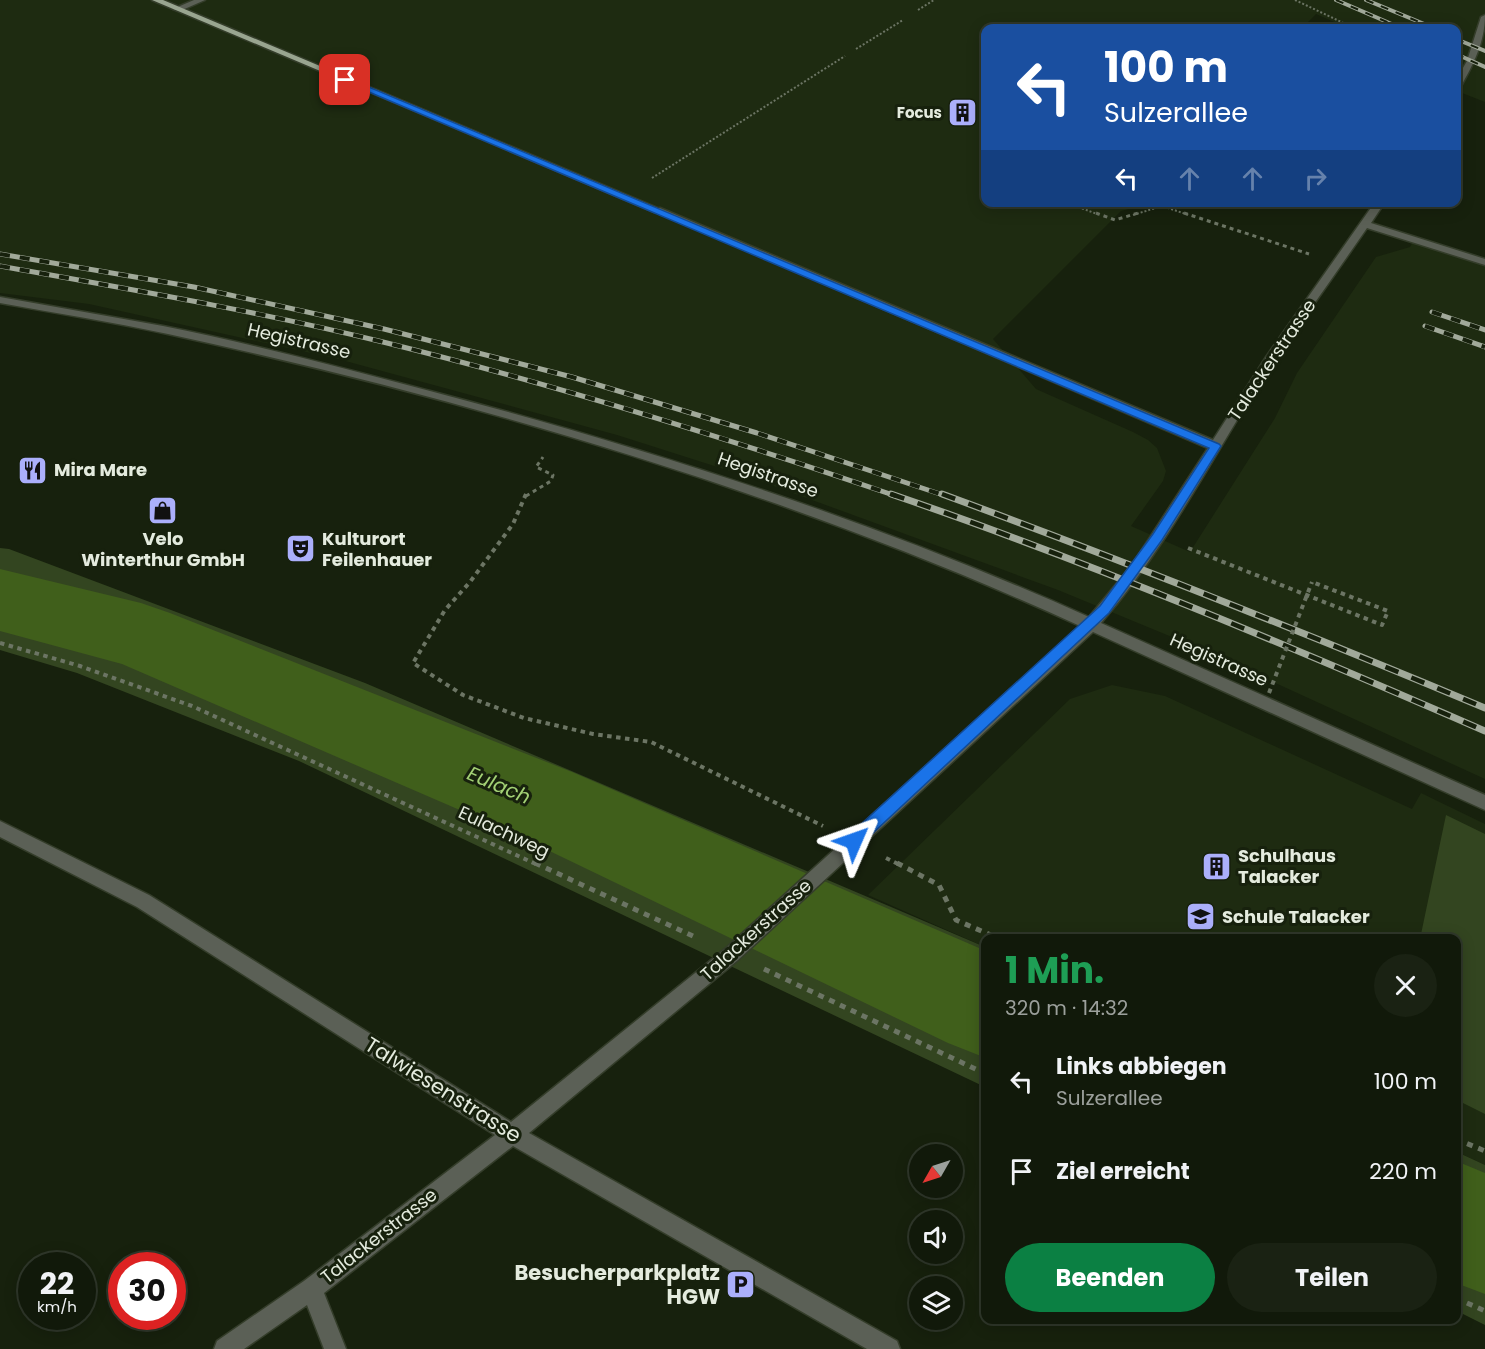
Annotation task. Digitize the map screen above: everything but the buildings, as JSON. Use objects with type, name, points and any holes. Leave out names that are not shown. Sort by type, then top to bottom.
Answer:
[{"type":"main road","points":[[156,0],[657,210]]},
{"type":"street","points":[[177,9],[201,0]]},
{"type":"street","points":[[1461,79],[1471,61],[1485,17]]},
{"type":"street","name":"Talackerstrasse","points":[[225,1349],[312,1288],[512,1134],[732,954],[1092,624],[1138,566],[1256,381],[1377,207]]},
{"type":"street","points":[[657,210],[1215,446]]},
{"type":"street","points":[[1365,224],[1485,262]]},
{"type":"street","name":"Hegistrasse","points":[[0,300],[165,330],[318,365],[561,429],[808,509],[1017,591],[1485,803]]},
{"type":"street","name":"Talwiesenstrasse","points":[[0,829],[143,901],[512,1134],[889,1349]]},
{"type":"street","points":[[312,1288],[335,1349]]},
{"type":"path","points":[[918,10],[934,0]]},
{"type":"path","points":[[1294,0],[1345,24]]},
{"type":"path","points":[[856,49],[903,20]]},
{"type":"path","points":[[651,178],[845,56]]},
{"type":"path","points":[[1078,207],[1115,220],[1159,207]]},
{"type":"path","points":[[1165,207],[1338,263]]},
{"type":"path","points":[[561,429],[536,467],[554,476],[551,481],[527,494],[513,524],[470,582],[445,610],[413,663],[463,694],[524,718],[593,734],[651,742],[939,885],[956,920],[988,934]]},
{"type":"path","points":[[1186,547],[1382,626],[1388,611],[1312,582],[1269,693]]},
{"type":"path","name":"Eulachweg","points":[[0,643],[80,666],[192,706],[732,954],[981,1072]]},
{"type":"path","points":[[1461,1141],[1485,1151]]},
{"type":"path","points":[[1461,1300],[1485,1311]]},
{"type":"shaded area","points":[[0,0],[1485,0],[1485,102],[1461,93],[1463,76],[1461,76],[1461,24],[1339,24],[1316,14],[1306,24],[981,24],[981,207],[1136,207],[1121,211],[993,339],[1036,389],[1133,432],[1157,448],[1166,471],[1163,481],[1131,526],[1190,552],[1275,418],[1297,373],[1376,257],[1410,247],[1414,240],[1485,262],[1485,779],[1201,649],[1058,590],[752,478],[617,435],[338,359],[89,304],[0,293]]},
{"type":"shaded area","points":[[0,548],[9,549],[365,683],[981,945],[981,1085],[299,761],[77,673],[0,650]]},
{"type":"shaded area","name":"Schule Talacker","points":[[1112,685],[1165,696],[1412,809],[1421,793],[1485,824],[1485,1165],[1461,1154],[1461,934],[981,934],[981,945],[868,895],[1070,699]]},
{"type":"shaded area","points":[[1446,815],[1485,834],[1485,1114],[1461,1102],[1461,934],[1421,934]]},
{"type":"shaded area","points":[[1461,1154],[1485,1165],[1485,1325],[1461,1313]]},
{"type":"waterway","name":"Eulach","points":[[0,600],[141,636],[539,801],[981,1003]]},
{"type":"waterway","name":"Eulach","points":[[1461,1223],[1485,1234]]},
{"type":"railway","points":[[1336,0],[1392,24]]},
{"type":"railway","points":[[1366,0],[1424,24]]},
{"type":"railway","points":[[1461,41],[1485,51]]},
{"type":"railway","points":[[1461,56],[1485,67]]},
{"type":"railway","points":[[0,254],[194,287],[384,329],[572,377],[757,433],[946,496]]},
{"type":"railway","points":[[0,266],[240,310],[383,342],[641,413],[896,496]]},
{"type":"railway","points":[[1432,312],[1485,330]]},
{"type":"railway","points":[[1425,326],[1485,347]]},
{"type":"railway","points":[[891,494],[1041,548],[1190,606],[1485,731]]},
{"type":"railway","points":[[942,494],[1215,598],[1485,708]]},
{"type":"place","name":"Focus","points":[[963,113]]},
{"type":"place","name":"Mira Mare","points":[[33,470]]},
{"type":"place","name":"Velo Winterthur GmbH","points":[[163,510]]},
{"type":"place","name":"Kulturort Feilenhauer","points":[[301,549]]},
{"type":"place","name":"Schulhaus Talacker","points":[[1217,866]]},
{"type":"place","name":"Schule Talacker","points":[[1201,917]]},
{"type":"place","name":"Besucherparkplatz HGW","points":[[741,1285]]},
{"type":"route","points":[[345,80],[1215,446],[1157,537],[1105,610],[854,841]]}]
